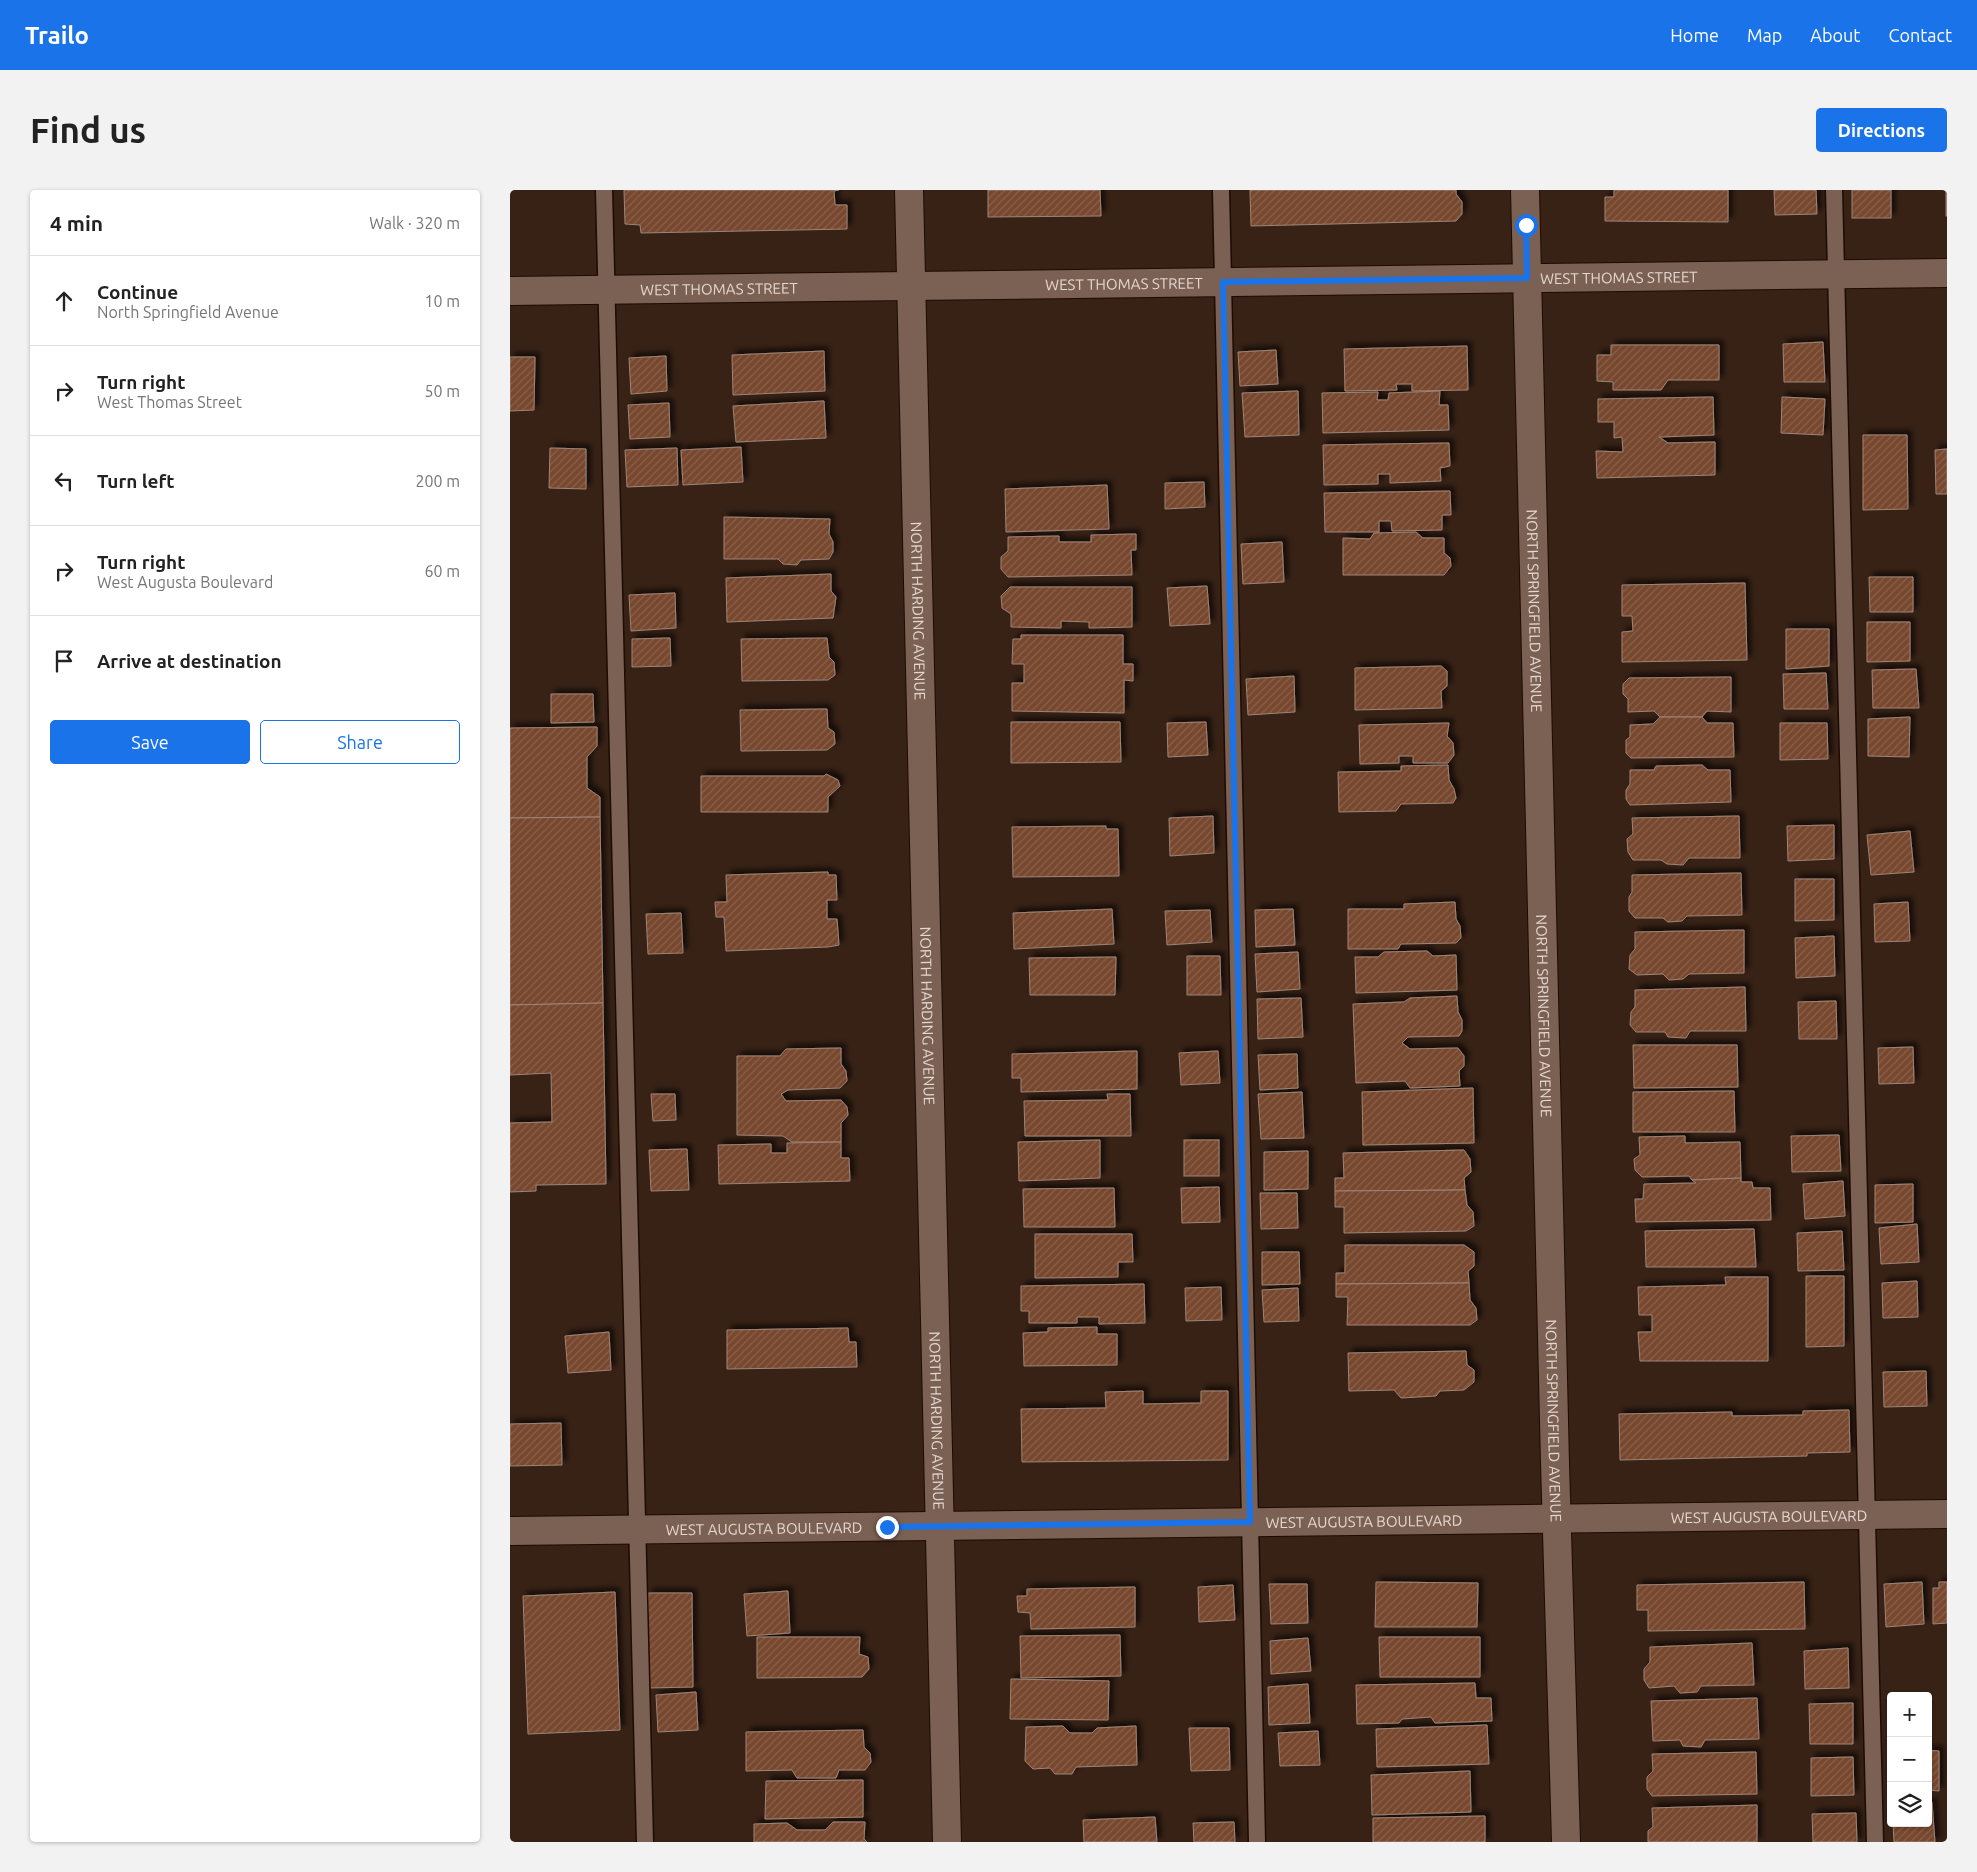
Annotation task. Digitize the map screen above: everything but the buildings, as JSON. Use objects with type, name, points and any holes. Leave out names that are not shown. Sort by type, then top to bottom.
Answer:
[{"type":"street","name":"NORTH HARDING AVENUE","points":[[909,190],[947,1842]]},
{"type":"street","name":"NORTH SPRINGFIELD AVENUE","points":[[1525,190],[1556,1519],[1566,1842]]},
{"type":"street","name":"WEST THOMAS STREET","points":[[510,291],[1947,273]]},
{"type":"street","name":"WEST AUGUSTA BOULEVARD","points":[[510,1531],[1947,1514]]},
{"type":"lane","points":[[604,190],[639,1530],[645,1842]]},
{"type":"lane","points":[[1221,190],[1257,1842]]},
{"type":"lane","points":[[1834,190],[1875,1842]]},
{"type":"route","points":[[887,1527],[1250,1522],[1223,282],[1527,278],[1526,225]]}]
